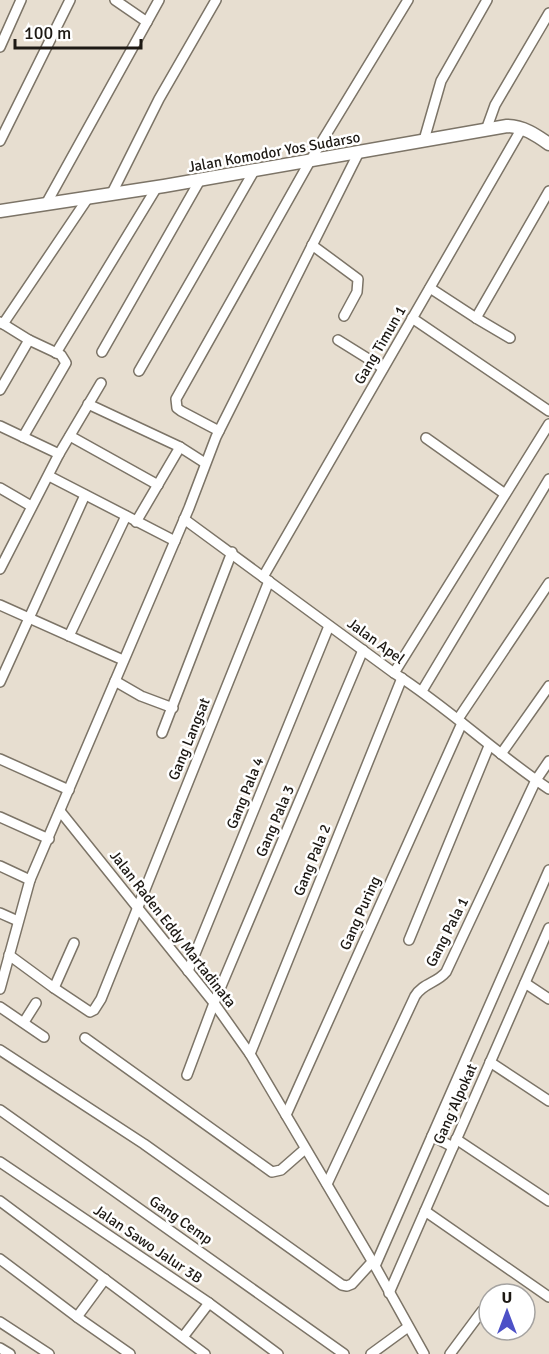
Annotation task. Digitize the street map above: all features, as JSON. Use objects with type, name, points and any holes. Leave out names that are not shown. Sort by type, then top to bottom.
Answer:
[{"type":"street","points":[[0,47],[21,0]]},
{"type":"street","points":[[0,141],[70,0]]},
{"type":"street","points":[[115,0],[147,22]]},
{"type":"street","points":[[46,204],[159,0]]},
{"type":"street","points":[[112,193],[159,99],[216,0]]},
{"type":"street","points":[[219,431],[181,411],[177,408],[176,399],[310,161],[408,0]]},
{"type":"street","points":[[424,140],[441,81],[487,0]]},
{"type":"street","points":[[486,130],[495,105],[549,13]]},
{"type":"street","name":"Jalan Komodor Yos Sudarso","points":[[0,211],[254,171],[507,126],[522,128]]},
{"type":"street","points":[[522,128],[548,142]]},
{"type":"street","name":"Gang Timun 1","points":[[266,579],[383,368],[522,128]]},
{"type":"street","points":[[0,988],[6,956],[30,880],[189,508],[219,431],[359,152]]},
{"type":"street","points":[[139,371],[254,171]]},
{"type":"street","points":[[102,352],[200,180]]},
{"type":"street","points":[[56,353],[157,187]]},
{"type":"street","points":[[476,318],[549,191]]},
{"type":"street","points":[[23,437],[64,366],[64,358],[2,323],[88,198]]},
{"type":"street","points":[[312,245],[358,279],[357,292],[344,316]]},
{"type":"street","points":[[430,288],[510,338]]},
{"type":"street","points":[[412,318],[549,411]]},
{"type":"street","points":[[0,390],[4,373],[29,340]]},
{"type":"street","points":[[338,340],[383,368]]},
{"type":"street","points":[[0,569],[59,454],[101,383]]},
{"type":"street","points":[[88,404],[180,447],[206,463]]},
{"type":"street","name":"Gang Pala 2","points":[[250,1054],[398,676],[549,424]]},
{"type":"street","points":[[0,426],[59,454]]},
{"type":"street","points":[[70,436],[158,485]]},
{"type":"street","points":[[426,438],[505,494]]},
{"type":"street","points":[[136,522],[180,447]]},
{"type":"street","points":[[49,476],[175,541]]},
{"type":"street","points":[[422,691],[549,479]]},
{"type":"street","points":[[0,488],[31,506]]},
{"type":"street","points":[[0,682],[85,495]]},
{"type":"street","points":[[69,636],[126,516]]},
{"type":"street","name":"Jalan Apel","points":[[184,519],[398,676],[422,691],[489,746],[549,789]]},
{"type":"street","points":[[162,733],[232,552]]},
{"type":"street","name":"Gang Langsat","points":[[54,988],[90,1012],[101,999],[266,579]]},
{"type":"street","name":"Gang Puring","points":[[286,1115],[460,721],[549,583]]},
{"type":"street","points":[[0,605],[123,660]]},
{"type":"street","name":"Gang Pala 4","points":[[188,972],[329,626]]},
{"type":"street","name":"Gang Pala 3","points":[[187,1075],[214,1003],[363,650]]},
{"type":"street","points":[[115,681],[141,696],[173,708]]},
{"type":"street","points":[[501,754],[549,686]]},
{"type":"street","points":[[410,940],[489,746]]},
{"type":"street","points":[[0,759],[69,790]]},
{"type":"street","name":"Gang Pala 1","points":[[327,1184],[415,996],[423,986],[436,981],[446,972],[536,780],[549,761]]},
{"type":"street","name":"Jalan Raden Eddy Martadinata","points":[[60,811],[214,1003],[250,1054],[374,1264],[424,1354]]},
{"type":"street","points":[[0,817],[48,839]]},
{"type":"street","points":[[0,866],[30,880]]},
{"type":"street","points":[[0,1050],[144,1144],[342,1285],[347,1286],[374,1264],[549,870]]},
{"type":"street","points":[[0,913],[18,921]]},
{"type":"street","name":"Gang Alpokat","points":[[389,1293],[549,928]]},
{"type":"street","points":[[6,956],[54,988],[74,943]]},
{"type":"street","points":[[525,983],[549,999]]},
{"type":"street","points":[[24,1022],[36,1003]]},
{"type":"street","points":[[0,1007],[44,1037]]},
{"type":"street","points":[[85,1038],[272,1172],[281,1170],[305,1149]]},
{"type":"street","points":[[490,1062],[549,1101]]},
{"type":"street","name":"Gang Cemp","points":[[0,1110],[344,1354]]},
{"type":"street","points":[[432,1136],[455,1143],[549,1201]]},
{"type":"street","name":"Jalan Sawo Jalur 3B","points":[[0,1162],[208,1303],[278,1354]]},
{"type":"street","points":[[0,1201],[205,1354]]},
{"type":"street","points":[[425,1212],[549,1297]]},
{"type":"street","points":[[0,1259],[76,1317],[130,1354]]},
{"type":"street","points":[[76,1317],[105,1279]]},
{"type":"street","points":[[183,1337],[208,1303]]},
{"type":"street","points":[[450,1354],[477,1318]]},
{"type":"street","points":[[0,1322],[49,1354]]},
{"type":"street","points":[[371,1354],[408,1327]]},
{"type":"street","points":[[0,1348],[10,1354]]}]
